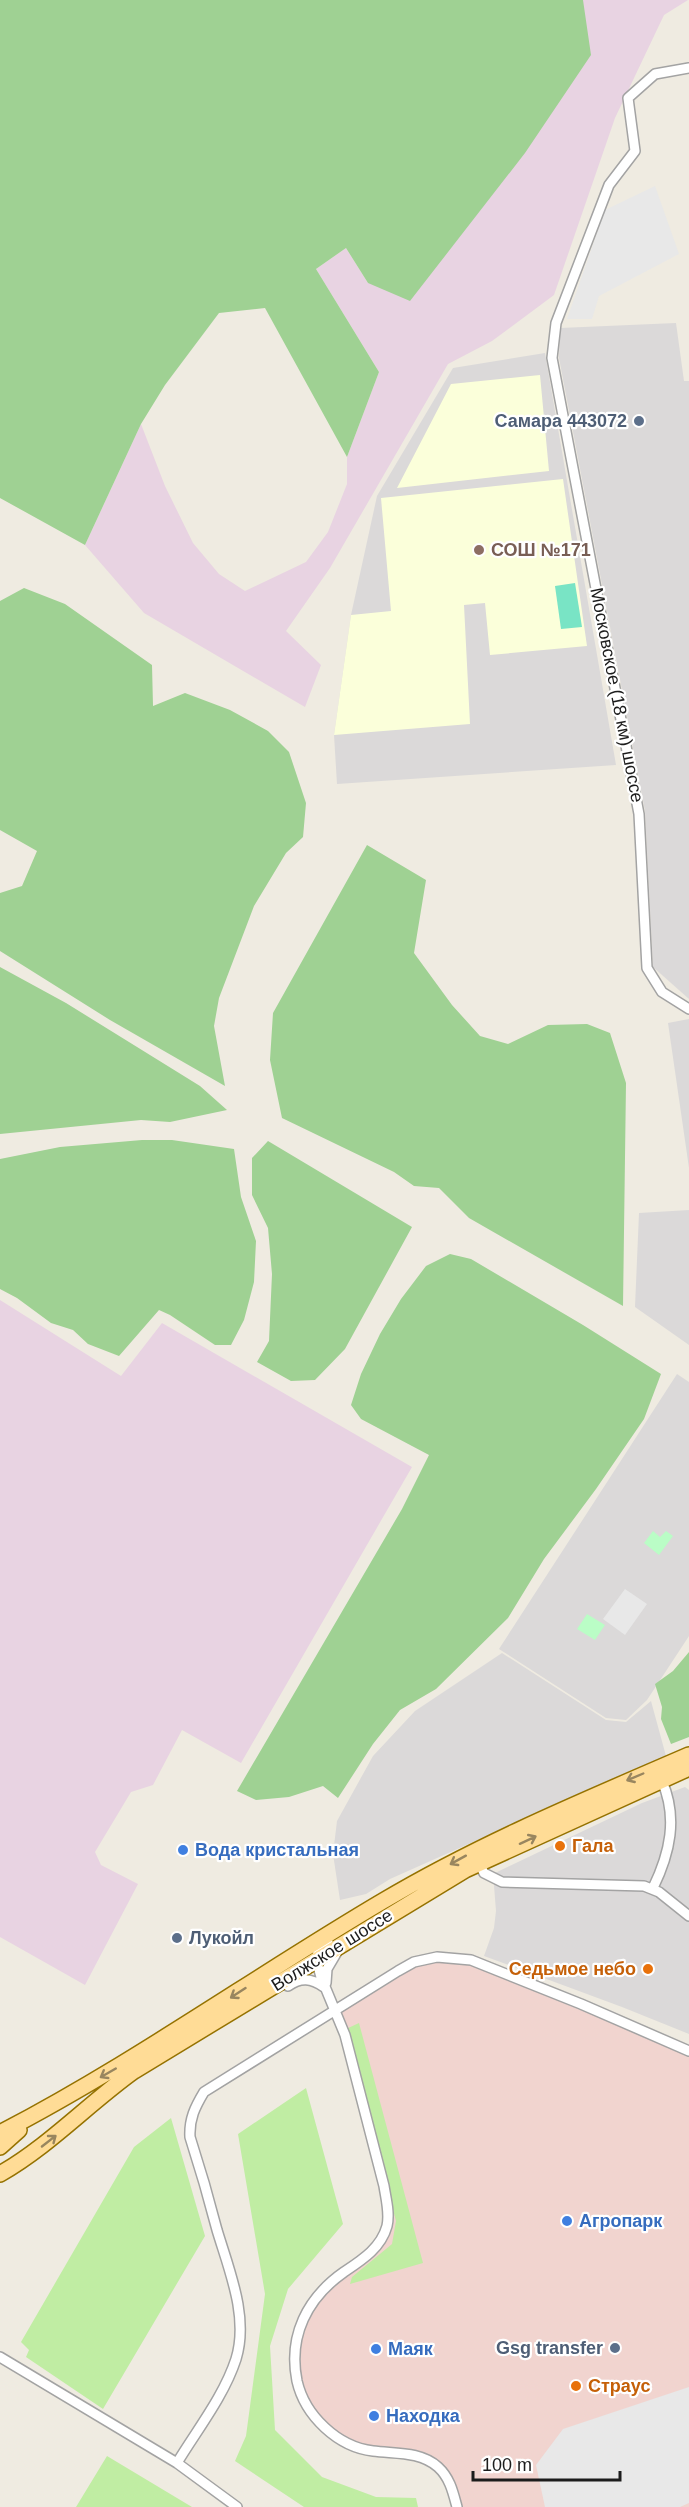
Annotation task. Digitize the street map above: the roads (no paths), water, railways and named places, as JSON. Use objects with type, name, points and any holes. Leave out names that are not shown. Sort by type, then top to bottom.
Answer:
[{"type":"main road","name":"Волжское шоссе","points":[[0,2174],[54,2138],[96,2100],[127,2077],[244,2004],[359,1916],[494,1841],[596,1794],[689,1755]]},
{"type":"main road","name":"Волжское шоссе","points":[[0,2133],[292,1966],[316,1959],[479,1863],[689,1768]]},
{"type":"main road","points":[[0,2147],[29,2118]]},
{"type":"street","name":"Московское (18 км) шоссе","points":[[689,68],[655,74],[628,98],[635,151],[609,185],[556,323],[552,358],[639,814],[647,968],[662,993],[689,1009]]},
{"type":"street","points":[[653,1888],[660,1874],[672,1822],[672,1811],[662,1781]]},
{"type":"street","points":[[479,1863],[484,1873],[501,1882],[653,1888],[689,1916]]},
{"type":"street","points":[[359,1916],[343,1934],[319,1949],[316,1959],[345,2035],[384,2186],[388,2208],[387,2226],[379,2243],[366,2257],[326,2287],[308,2308],[296,2338],[298,2384],[313,2414],[335,2436],[359,2449],[416,2456],[437,2466],[452,2485],[457,2507]]},
{"type":"street","points":[[326,1989],[327,1969],[330,1961],[349,1939]]},
{"type":"street","points":[[177,2463],[231,2374],[237,2357],[239,2340],[239,2323],[232,2280],[190,2137],[190,2124],[195,2108],[204,2092],[334,2009],[414,1962],[437,1957],[471,1960],[689,2051]]},
{"type":"street","points":[[244,2004],[252,2005],[261,2002],[301,1979],[316,1982],[326,1989]]},
{"type":"street","points":[[0,2356],[177,2463],[237,2507]]},
{"type":"place","name":"Самара 443072","points":[[639,421]]},
{"type":"place","name":"СОШ №171","points":[[479,550]]},
{"type":"place","name":"Гала","points":[[560,1846]]},
{"type":"place","name":"Вода кристальная","points":[[183,1850]]},
{"type":"place","name":"Лукойл","points":[[177,1938]]},
{"type":"place","name":"Седьмое небо","points":[[648,1969]]},
{"type":"place","name":"Агропарк","points":[[567,2221]]},
{"type":"place","name":"Gsg transfer","points":[[615,2348]]},
{"type":"place","name":"Маяк","points":[[376,2349]]},
{"type":"place","name":"Страус","points":[[576,2386]]},
{"type":"place","name":"Находка","points":[[374,2416]]}]
